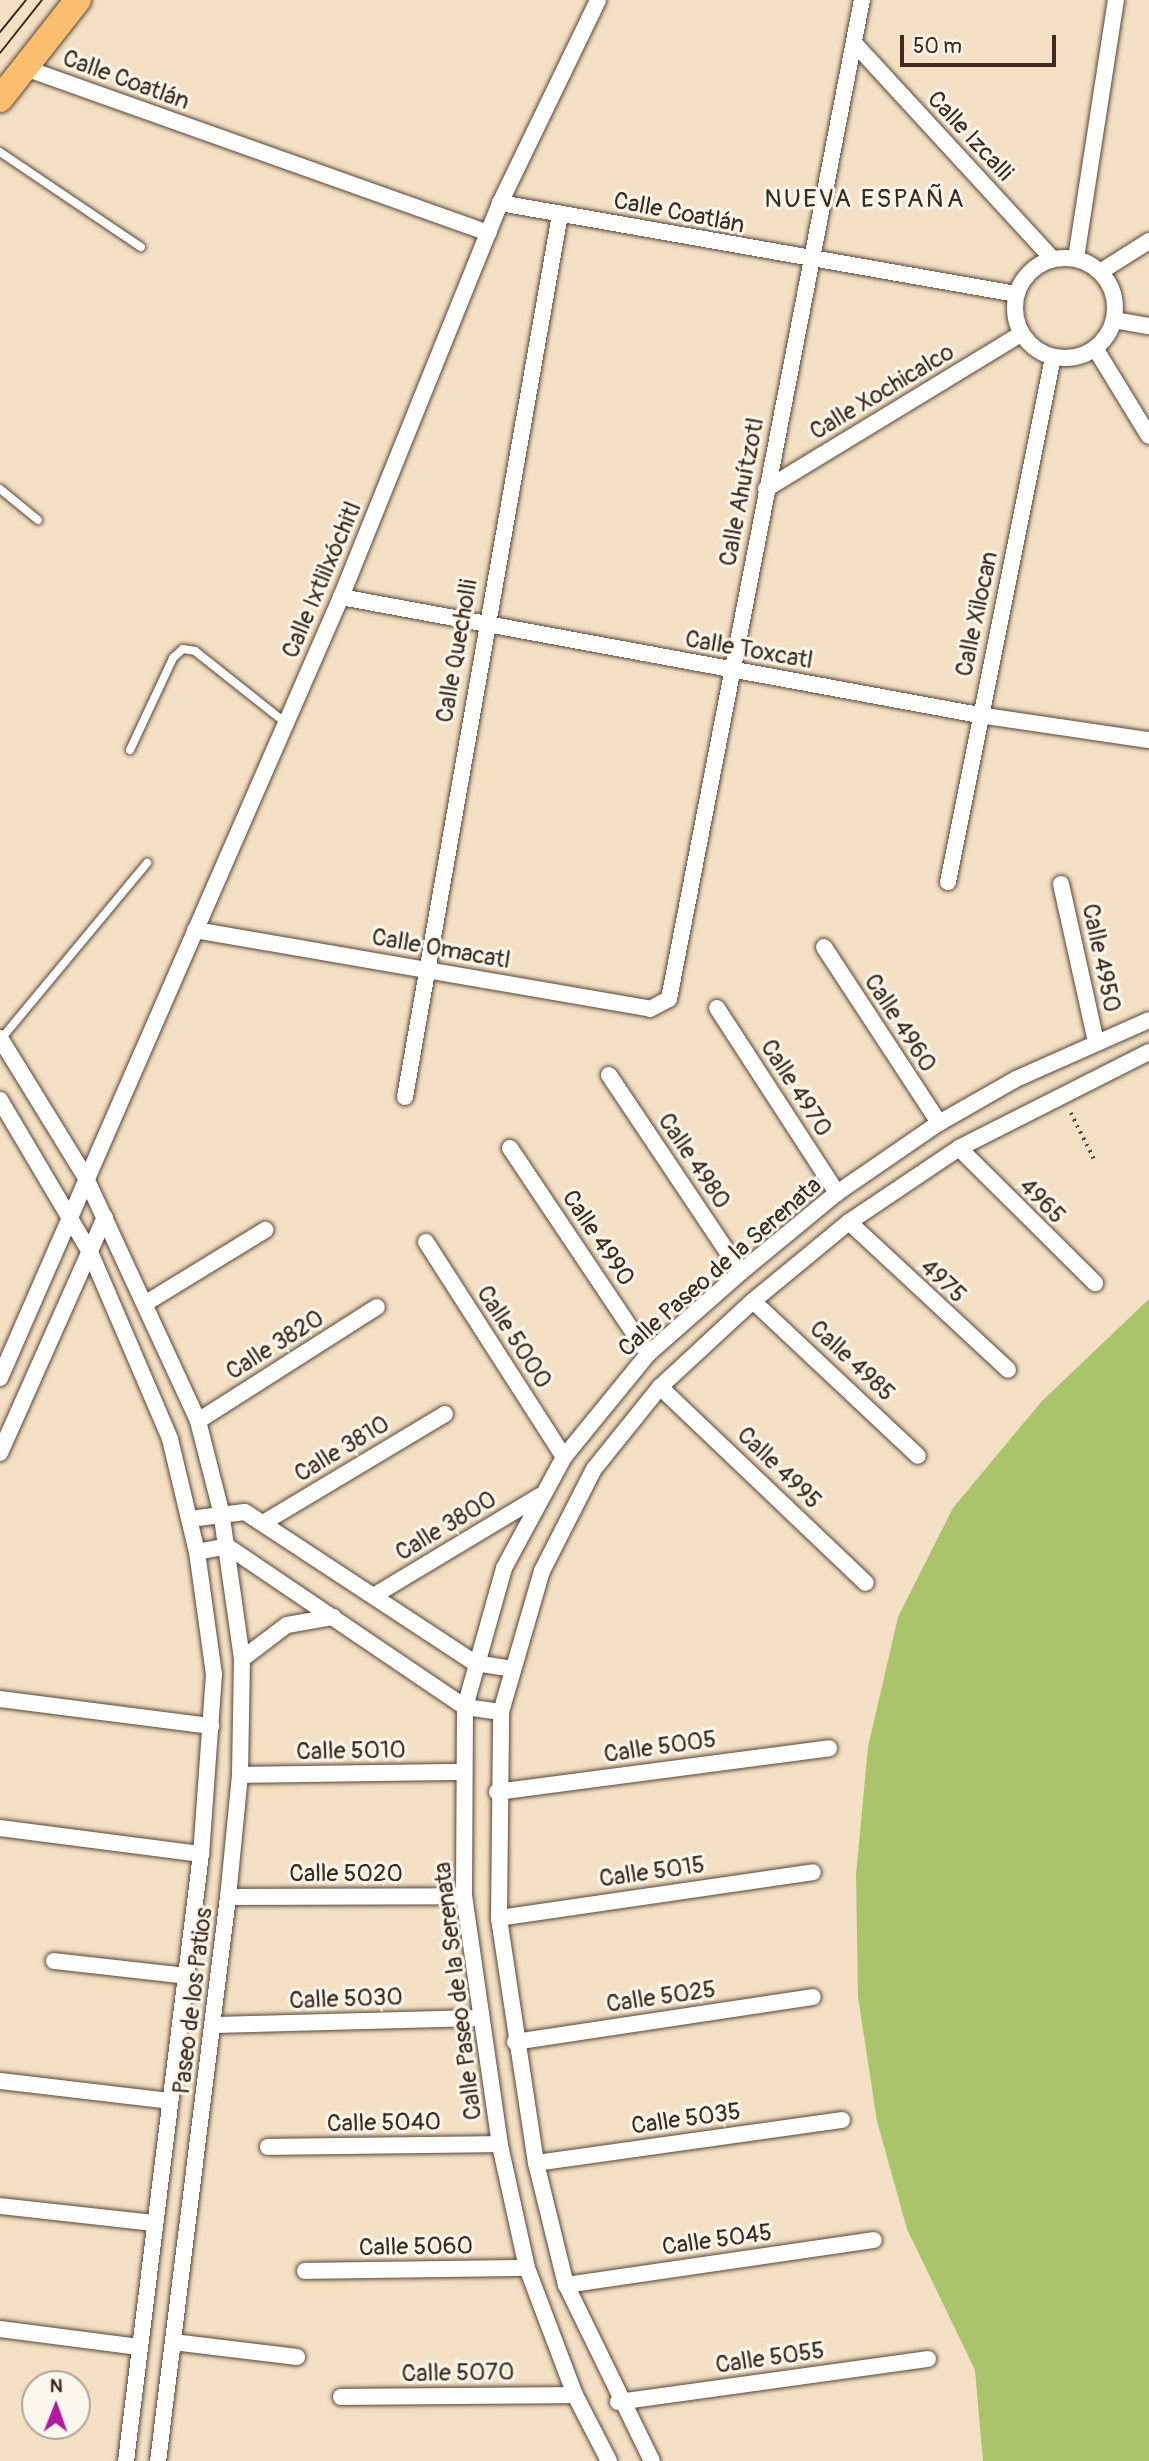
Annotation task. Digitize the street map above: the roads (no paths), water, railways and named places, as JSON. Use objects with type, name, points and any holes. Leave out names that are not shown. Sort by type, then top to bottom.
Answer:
[{"type":"main road","points":[[0,99],[78,0]]},
{"type":"street","name":"Calle Ixtlilxóchitl","points":[[0,1378],[69,1212],[341,597],[500,203],[598,0]]},
{"type":"street","name":"Calle Ahuítzotl","points":[[673,993],[731,671],[862,0]]},
{"type":"street","points":[[1076,258],[1116,0]]},
{"type":"street","name":"Calle Izcalli","points":[[855,44],[1052,258]]},
{"type":"street","name":"Calle Coatlán","points":[[25,68],[488,233]]},
{"type":"street","name":"Calle Coatlán","points":[[500,203],[810,261],[1016,294]]},
{"type":"street","name":"Calle Quecholli","points":[[405,1097],[484,624],[560,214]]},
{"type":"street","points":[[1100,272],[1149,241]]},
{"type":"street","points":[[1052,258],[1076,258],[1100,272],[1112,290],[1114,320],[1096,348],[1053,357],[1021,334],[1016,294],[1032,268],[1052,258]]},
{"type":"street","points":[[1114,320],[1149,326]]},
{"type":"street","name":"Calle Xochicalco","points":[[766,489],[1021,334]]},
{"type":"street","points":[[1096,348],[1149,436]]},
{"type":"street","name":"Calle Xilocan","points":[[948,882],[979,715],[1053,357]]},
{"type":"street","name":"Calle Toxcatl","points":[[341,597],[979,715],[1149,740]]},
{"type":"street","name":"Calle 4950","points":[[1061,884],[1096,1042]]},
{"type":"street","name":"Calle Omacatl","points":[[195,930],[650,1009],[673,993]]},
{"type":"street","name":"Calle 4960","points":[[824,947],[939,1123]]},
{"type":"street","name":"Calle 4970","points":[[716,1008],[837,1193]]},
{"type":"street","name":"Calle Paseo de la Serenata","points":[[610,2461],[575,2395],[527,2268],[500,2144],[464,1896],[461,1772],[465,1707],[475,1663],[504,1568],[540,1496],[564,1457],[648,1354],[741,1272],[837,1193],[939,1123],[1096,1042],[1149,1020]]},
{"type":"street","name":"Paseo de los Patios","points":[[1,1039],[85,1176],[146,1303],[198,1421],[221,1511],[242,1659],[240,1775],[228,1897],[158,2461]]},
{"type":"street","name":"Calle Paseo de la Serenata","points":[[652,2461],[618,2402],[566,2285],[536,2163],[515,2042],[499,1918],[497,1792],[501,1712],[508,1668],[565,1520],[594,1469],[660,1387],[753,1301],[849,1222],[959,1148],[1060,1092],[1149,1052]]},
{"type":"street","name":"Calle 4980","points":[[609,1075],[741,1272]]},
{"type":"street","name":"Paseo de los Patios","points":[[0,1100],[69,1212],[90,1252],[170,1439],[197,1552],[214,1674],[201,1854],[126,2461]]},
{"type":"street","name":"Calle 4990","points":[[510,1148],[648,1354]]},
{"type":"street","name":"4965","points":[[959,1148],[1095,1283]]},
{"type":"street","points":[[0,1453],[105,1217]]},
{"type":"street","name":"4975","points":[[849,1222],[1008,1370]]},
{"type":"street","points":[[146,1303],[265,1230]]},
{"type":"street","name":"Calle 5000","points":[[426,1242],[564,1457]]},
{"type":"street","name":"Calle 4985","points":[[753,1301],[918,1456]]},
{"type":"street","name":"Calle 3820","points":[[198,1421],[377,1307]]},
{"type":"street","name":"Calle 4995","points":[[660,1387],[866,1583]]},
{"type":"street","name":"Calle 3810","points":[[263,1523],[445,1414]]},
{"type":"street","name":"Calle 3800","points":[[375,1595],[540,1496]]},
{"type":"street","points":[[190,1519],[221,1511],[239,1510],[375,1595],[475,1663],[508,1668]]},
{"type":"street","points":[[197,1552],[227,1546],[465,1707],[501,1712]]},
{"type":"street","points":[[242,1659],[287,1625],[333,1617]]},
{"type":"street","points":[[0,1699],[211,1726]]},
{"type":"street","name":"Calle 5005","points":[[497,1792],[829,1748]]},
{"type":"street","name":"Calle 5010","points":[[240,1775],[461,1772]]},
{"type":"street","points":[[0,1828],[201,1854]]},
{"type":"street","name":"Calle 5015","points":[[499,1918],[813,1872]]},
{"type":"street","name":"Calle 5020","points":[[228,1897],[464,1896]]},
{"type":"street","points":[[54,1961],[187,1976]]},
{"type":"street","name":"Calle 5025","points":[[515,2042],[813,1997]]},
{"type":"street","name":"Calle 5030","points":[[213,2025],[480,2018]]},
{"type":"street","points":[[0,2081],[170,2101]]},
{"type":"street","name":"Calle 5035","points":[[536,2163],[842,2120]]},
{"type":"street","name":"Calle 5040","points":[[268,2147],[500,2144]]},
{"type":"street","points":[[0,2206],[155,2224]]},
{"type":"street","name":"Calle 5045","points":[[566,2285],[874,2240]]},
{"type":"street","name":"Calle 5060","points":[[305,2271],[527,2268]]},
{"type":"street","points":[[0,2329],[139,2347]]},
{"type":"street","points":[[173,2342],[297,2357]]},
{"type":"street","name":"Calle 5055","points":[[618,2402],[928,2359]]},
{"type":"street","name":"Calle 5070","points":[[341,2397],[575,2395]]},
{"type":"lane","points":[[0,152],[141,247]]},
{"type":"lane","points":[[0,489],[38,520]]},
{"type":"lane","points":[[130,750],[173,658],[183,649],[195,651],[286,723]]},
{"type":"lane","points":[[1,1039],[147,863]]},
{"type":"tram line","points":[[0,32],[26,0]]},
{"type":"tram line","points":[[0,53],[42,0]]},
{"type":"district","name":"NUEVA ESPAÑA","points":[[865,200]]}]
